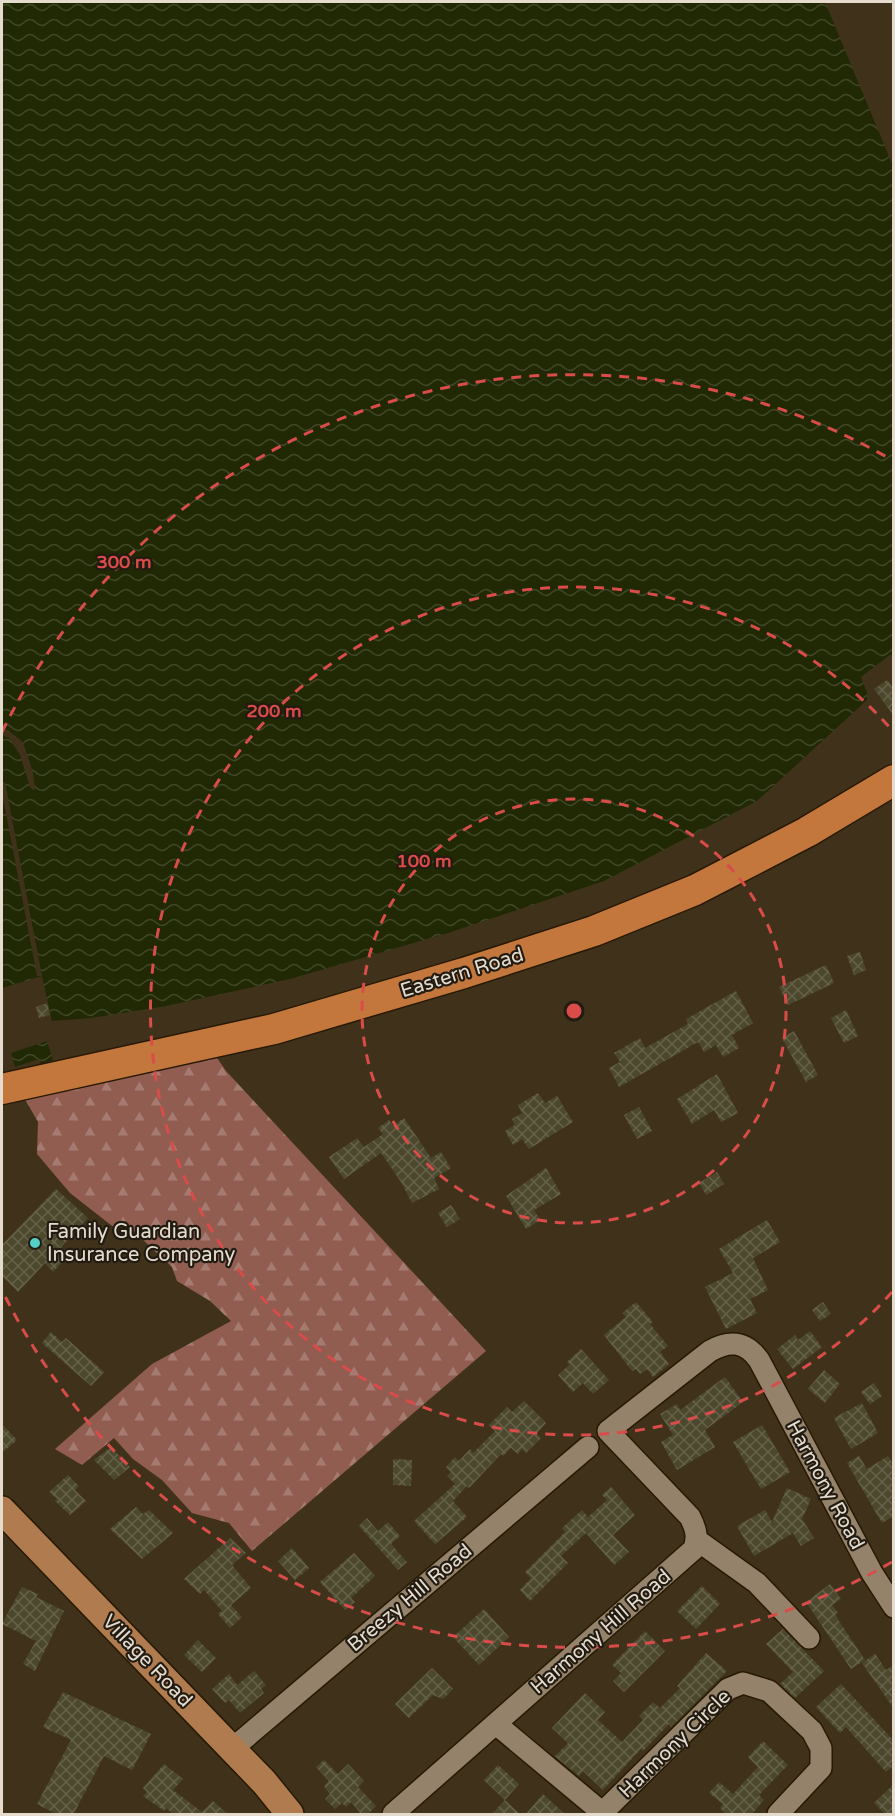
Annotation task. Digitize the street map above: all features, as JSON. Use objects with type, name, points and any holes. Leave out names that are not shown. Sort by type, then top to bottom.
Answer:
[{"type":"highway","name":"Eastern Road","points":[[2,1089],[274,1029],[464,973],[594,931],[694,890],[807,832],[894,780]]},
{"type":"main road","name":"Village Road","points":[[2,1510],[232,1749],[290,1815]]},
{"type":"street","name":"Harmony Road","points":[[697,1540],[696,1528],[690,1517],[608,1431],[710,1351],[720,1346],[739,1345],[751,1349],[759,1360],[872,1573],[894,1607]]},
{"type":"street","name":"Breezy Hill Road","points":[[232,1749],[588,1446]]},
{"type":"street","points":[[697,1540],[757,1583],[809,1638]]},
{"type":"street","name":"Harmony Hill Road","points":[[393,1815],[682,1560],[694,1549],[697,1540]]},
{"type":"street","name":"Harmony Circle","points":[[496,1724],[603,1814],[728,1689],[743,1683],[768,1691],[812,1731],[821,1748],[821,1768],[778,1815]]},
{"type":"green space","points":[[213,1052],[226,1071],[486,1351],[252,1551],[229,1523],[192,1513],[162,1480],[133,1459],[114,1438],[82,1465],[55,1449],[152,1364],[231,1321],[210,1301],[177,1281],[172,1267],[124,1222],[116,1229],[70,1193],[37,1154],[38,1122],[22,1094]]},
{"type":"water","points":[[2,2],[825,2],[893,166],[893,655],[861,677],[867,692],[867,700],[757,801],[604,881],[448,933],[290,979],[166,1006],[91,1018],[52,1021],[42,976],[2,988]]},
{"type":"water","points":[[47,1041],[53,1060],[41,1064],[39,1059],[15,1067],[11,1053]]},
{"type":"pier","points":[[2,729],[8,730],[23,742],[33,772],[35,789],[30,787],[20,755],[9,738],[2,735]]},
{"type":"pier","points":[[5,782],[42,976],[37,976],[2,793],[2,783]]},
{"type":"building","points":[[887,680],[894,688],[894,716],[874,689]]},
{"type":"building","points":[[860,952],[866,970],[854,975],[847,956]]},
{"type":"building","points":[[826,965],[834,983],[788,1005],[779,987]]},
{"type":"building","points":[[736,991],[753,1023],[732,1035],[739,1048],[723,1057],[716,1045],[704,1052],[698,1042],[619,1087],[609,1068],[620,1062],[614,1053],[640,1038],[645,1048],[688,1024],[686,1019]]},
{"type":"building","points":[[47,1003],[50,1015],[39,1018],[36,1007]]},
{"type":"building","points":[[846,1010],[858,1036],[844,1043],[831,1018]]},
{"type":"building","points":[[794,1031],[818,1075],[806,1082],[782,1038]]},
{"type":"building","points":[[717,1074],[738,1113],[721,1122],[714,1110],[692,1124],[677,1099]]},
{"type":"building","points":[[538,1093],[545,1103],[557,1096],[573,1122],[529,1149],[522,1139],[513,1145],[505,1131],[515,1125],[512,1119],[522,1113],[518,1105]]},
{"type":"building","points":[[639,1107],[652,1131],[637,1139],[624,1115]]},
{"type":"building","points":[[404,1118],[431,1158],[441,1152],[451,1168],[434,1178],[439,1189],[412,1203],[381,1153],[344,1179],[329,1157],[357,1138],[364,1147],[383,1134],[378,1128],[389,1120],[393,1126]]},
{"type":"building","points":[[546,1168],[561,1194],[534,1210],[540,1220],[526,1229],[506,1196]]},
{"type":"building","points":[[717,1172],[724,1184],[706,1195],[699,1183]]},
{"type":"building","name":"Family Guardian Insurance Company","points":[[56,1189],[88,1218],[61,1247],[69,1255],[53,1272],[45,1263],[18,1292],[2,1276],[2,1245]]},
{"type":"building","points":[[451,1205],[460,1219],[447,1227],[438,1213]]},
{"type":"building","points":[[767,1220],[780,1242],[753,1258],[768,1290],[750,1299],[757,1313],[726,1329],[705,1287],[733,1273],[719,1249]]},
{"type":"building","points":[[636,1302],[653,1322],[650,1324],[668,1346],[660,1352],[669,1364],[653,1377],[647,1369],[640,1374],[636,1369],[632,1371],[604,1335],[626,1317],[622,1313]]},
{"type":"building","points":[[823,1302],[831,1314],[820,1321],[812,1310]]},
{"type":"building","points":[[810,1331],[822,1347],[793,1369],[777,1349],[795,1335],[798,1340]]},
{"type":"building","points":[[51,1332],[62,1342],[66,1338],[104,1372],[91,1386],[42,1343]]},
{"type":"building","points":[[581,1349],[609,1380],[593,1394],[583,1383],[573,1392],[558,1375],[570,1364],[567,1362]]},
{"type":"building","points":[[824,1370],[840,1384],[825,1403],[808,1389]]},
{"type":"building","points":[[725,1377],[743,1402],[705,1430],[715,1447],[677,1470],[661,1442],[673,1435],[660,1414],[677,1404],[680,1410]]},
{"type":"building","points":[[874,1383],[882,1396],[870,1404],[861,1392]]},
{"type":"building","points":[[524,1401],[546,1423],[536,1434],[541,1438],[526,1453],[522,1449],[518,1454],[511,1448],[503,1456],[501,1454],[469,1488],[467,1486],[453,1501],[467,1517],[435,1544],[414,1521],[455,1484],[447,1476],[451,1472],[446,1467],[455,1457],[459,1461],[470,1449],[473,1453],[495,1431],[489,1425],[507,1407],[512,1412]]},
{"type":"building","points":[[862,1403],[878,1433],[851,1449],[834,1418]]},
{"type":"building","points":[[2,1424],[17,1440],[2,1453]]},
{"type":"building","points":[[762,1425],[790,1472],[761,1489],[733,1442]]},
{"type":"building","points":[[111,1447],[130,1467],[114,1480],[94,1460]]},
{"type":"building","points":[[859,1456],[867,1469],[888,1456],[894,1465],[894,1516],[882,1523],[847,1463]]},
{"type":"building","points":[[393,1459],[412,1460],[411,1486],[393,1485]]},
{"type":"building","points":[[68,1475],[79,1486],[75,1490],[86,1501],[70,1515],[49,1492]]},
{"type":"building","points":[[611,1487],[635,1515],[613,1535],[629,1552],[614,1565],[586,1533],[561,1556],[568,1563],[530,1601],[520,1590],[531,1578],[525,1572],[565,1532],[562,1528],[582,1510],[588,1517],[607,1500],[602,1495]]},
{"type":"building","points":[[787,1488],[811,1499],[802,1519],[814,1538],[801,1546],[793,1533],[754,1556],[737,1526],[765,1510],[772,1522]]},
{"type":"building","points":[[136,1507],[143,1514],[149,1510],[173,1533],[142,1559],[110,1529]]},
{"type":"building","points":[[367,1518],[378,1531],[388,1522],[400,1536],[391,1544],[407,1562],[398,1570],[359,1526]]},
{"type":"building","points":[[230,1538],[246,1553],[232,1565],[251,1588],[231,1605],[242,1617],[230,1628],[218,1614],[222,1611],[204,1590],[200,1594],[184,1579]]},
{"type":"building","points":[[292,1548],[309,1568],[295,1580],[278,1561]]},
{"type":"building","points":[[354,1553],[375,1576],[351,1598],[355,1602],[345,1610],[320,1582]]},
{"type":"building","points":[[830,1584],[841,1599],[832,1605],[838,1613],[835,1615],[865,1660],[851,1669],[806,1602]]},
{"type":"building","points":[[702,1586],[720,1604],[696,1629],[677,1611]]},
{"type":"building","points":[[22,1587],[38,1594],[36,1597],[64,1611],[35,1671],[23,1664],[36,1641],[2,1624]]},
{"type":"building","points":[[484,1609],[509,1637],[479,1665],[453,1637]]},
{"type":"building","points":[[783,1629],[824,1671],[795,1698],[780,1684],[793,1672],[766,1644]]},
{"type":"building","points":[[645,1631],[665,1651],[624,1692],[613,1681],[621,1673],[612,1665]]},
{"type":"building","points":[[198,1640],[216,1658],[202,1672],[184,1655]]},
{"type":"building","points":[[706,1653],[727,1671],[671,1727],[669,1724],[643,1751],[641,1749],[603,1790],[583,1771],[579,1776],[555,1756],[568,1743],[552,1728],[585,1693],[605,1712],[598,1720],[622,1742],[643,1720],[639,1716],[653,1702],[660,1708],[680,1688],[677,1686]]},
{"type":"building","points":[[875,1654],[886,1670],[894,1665],[894,1709],[862,1663]]},
{"type":"building","points":[[432,1668],[453,1689],[443,1699],[433,1695],[409,1718],[395,1704]]},
{"type":"building","points":[[254,1671],[266,1685],[261,1689],[264,1693],[240,1713],[229,1700],[225,1703],[212,1689],[229,1674],[237,1685]]},
{"type":"building","points":[[841,1684],[894,1741],[894,1765],[886,1772],[846,1727],[840,1733],[816,1707]]},
{"type":"building","points":[[63,1692],[151,1734],[132,1770],[104,1756],[73,1815],[58,1815],[37,1804],[71,1740],[43,1727]]},
{"type":"building","points":[[763,1741],[788,1765],[759,1795],[764,1800],[751,1815],[727,1815],[720,1808],[723,1804],[709,1793],[719,1782],[733,1794],[758,1767],[748,1757]]},
{"type":"building","points":[[324,1760],[338,1774],[348,1764],[364,1781],[358,1787],[376,1806],[367,1815],[362,1815],[351,1802],[346,1807],[342,1803],[335,1809],[325,1799],[330,1794],[324,1786],[329,1781],[316,1767]]},
{"type":"building","points":[[164,1764],[183,1779],[173,1790],[202,1812],[213,1801],[229,1815],[174,1815],[166,1808],[164,1811],[143,1796],[147,1792],[143,1788]]},
{"type":"building","points":[[498,1765],[519,1784],[505,1800],[484,1780]]},
{"type":"building","points":[[894,1784],[894,1815],[886,1815],[874,1803]]},
{"type":"building","points":[[543,1794],[566,1815],[525,1815]]},
{"type":"building","points":[[505,1800],[521,1815],[491,1815]]},
{"type":"place","name":"Family Guardian Insurance Company","points":[[35,1243]]}]
